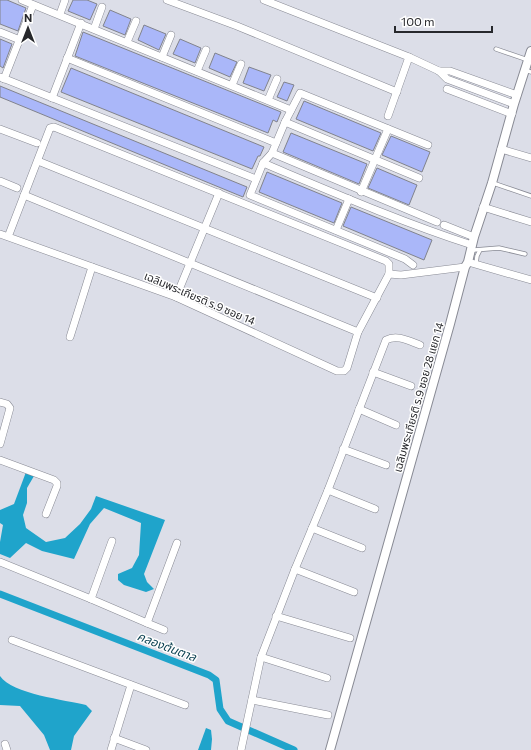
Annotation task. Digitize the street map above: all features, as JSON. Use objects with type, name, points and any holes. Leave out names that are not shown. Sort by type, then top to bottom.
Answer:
[{"type":"street","points":[[24,0],[291,110]]},
{"type":"street","points":[[60,14],[65,0]]},
{"type":"street","points":[[167,0],[237,26],[397,92]]},
{"type":"street","points":[[264,0],[409,57],[439,71],[447,79],[514,104]]},
{"type":"street","points":[[33,5],[20,40],[2,78],[256,179]]},
{"type":"street","points":[[94,29],[102,7]]},
{"type":"street","points":[[127,42],[136,21]]},
{"type":"street","points":[[52,98],[80,23]]},
{"type":"street","points":[[0,32],[20,40]]},
{"type":"street","points":[[162,57],[171,35]]},
{"type":"street","points":[[197,71],[206,50]]},
{"type":"street","name":"เฉลิมพระเกียรติ ร.9 ซอย 28 แยก 14","points":[[330,750],[450,324],[470,265],[472,245],[492,183],[514,104],[528,71],[528,60],[531,51]]},
{"type":"street","points":[[388,116],[409,57]]},
{"type":"street","points":[[67,58],[276,143]]},
{"type":"street","points":[[232,85],[241,64]]},
{"type":"street","points":[[439,71],[450,71],[517,95]]},
{"type":"street","points":[[268,100],[277,79]]},
{"type":"street","points":[[447,89],[512,114]]},
{"type":"street","points":[[412,265],[405,259],[250,195],[263,163],[272,154],[285,122],[300,93],[428,145]]},
{"type":"street","points":[[285,122],[419,178]]},
{"type":"street","points":[[8,237],[24,195],[38,161],[50,128],[51,127],[386,261],[389,264],[389,274],[358,332],[24,195]]},
{"type":"street","points":[[0,129],[37,143]]},
{"type":"street","points":[[361,192],[388,130]]},
{"type":"street","points":[[501,149],[531,158]]},
{"type":"street","points":[[272,154],[440,224],[472,245]]},
{"type":"street","points":[[38,161],[377,298]]},
{"type":"street","points":[[263,163],[349,200],[472,245]]},
{"type":"street","points":[[329,191],[334,180]]},
{"type":"street","points":[[0,181],[17,188]]},
{"type":"street","points":[[176,297],[219,193]]},
{"type":"street","points":[[370,207],[375,197]]},
{"type":"street","points":[[336,230],[349,200]]},
{"type":"street","points":[[483,207],[531,222]]},
{"type":"street","name":"เฉลิมพระเกียรติ ร.9 ซอย 14","points":[[0,234],[176,297],[337,371],[344,371],[347,368],[358,332]]},
{"type":"street","points":[[389,274],[401,274],[470,265],[531,280]]},
{"type":"street","points":[[70,337],[92,267]]},
{"type":"street","points":[[241,750],[261,657],[386,340],[390,337],[397,337],[420,345]]},
{"type":"street","points":[[374,372],[411,386]]},
{"type":"street","points":[[0,402],[7,404],[10,408],[0,444]]},
{"type":"street","points":[[359,409],[396,425]]},
{"type":"street","points":[[343,449],[386,465]]},
{"type":"street","points":[[0,460],[54,480],[57,483],[46,514]]},
{"type":"street","points":[[328,490],[374,509]]},
{"type":"street","points":[[312,528],[362,548]]},
{"type":"street","points":[[91,599],[112,541]]},
{"type":"street","points":[[147,623],[177,544]]},
{"type":"street","points":[[0,562],[164,630]]},
{"type":"street","points":[[295,568],[354,592]]},
{"type":"street","points":[[276,616],[350,638]]},
{"type":"street","points":[[12,640],[185,704]]},
{"type":"street","points":[[261,657],[327,678]]},
{"type":"street","points":[[111,750],[132,685]]},
{"type":"street","points":[[252,700],[328,715]]},
{"type":"street","points":[[114,738],[146,750]]},
{"type":"lane","points":[[496,49],[528,60]]},
{"type":"lane","points":[[492,183],[531,196]]},
{"type":"lane","points":[[472,245],[474,250],[499,248],[525,254]]},
{"type":"lane","points":[[470,265],[480,250]]},
{"type":"water","points":[[26,472],[34,476],[27,488],[27,503],[23,515],[26,528],[46,542],[65,538],[80,524],[91,509],[96,496],[165,520],[144,574],[147,582],[154,589],[146,592],[124,585],[118,580],[118,574],[132,568],[139,555],[141,523],[104,508],[90,524],[74,559],[42,551],[26,543],[10,558],[0,554],[0,542],[3,525],[0,523],[0,510],[14,504]]},
{"type":"water","points":[[0,676],[6,682],[27,692],[86,705],[92,711],[74,736],[71,750],[50,750],[44,735],[20,706],[0,705]]},
{"type":"water","points":[[206,728],[211,730],[211,750],[198,750]]},
{"type":"building","points":[[0,0],[7,0],[26,8],[18,31],[0,24]]},
{"type":"building","points":[[73,0],[87,0],[97,4],[90,20],[68,11]]},
{"type":"building","points":[[110,10],[131,19],[125,35],[103,26]]},
{"type":"building","points":[[144,25],[166,34],[159,50],[138,40]]},
{"type":"building","points":[[83,32],[281,112],[277,122],[273,120],[268,133],[75,56]]},
{"type":"building","points":[[0,39],[12,44],[3,68],[0,66]]},
{"type":"building","points":[[180,39],[201,48],[195,63],[173,54]]},
{"type":"building","points":[[215,53],[237,62],[230,77],[209,68]]},
{"type":"building","points":[[249,67],[271,75],[264,91],[243,83]]},
{"type":"building","points":[[71,68],[264,147],[252,169],[61,92]]},
{"type":"building","points":[[284,82],[294,85],[287,101],[277,97]]},
{"type":"building","points":[[0,86],[247,187],[243,197],[0,97]]},
{"type":"building","points":[[304,101],[381,133],[373,151],[296,119]]},
{"type":"building","points":[[291,133],[367,164],[359,184],[283,152]]},
{"type":"building","points":[[391,136],[430,152],[422,172],[382,155]]},
{"type":"building","points":[[377,168],[417,185],[409,205],[368,188]]},
{"type":"building","points":[[267,172],[342,203],[334,223],[259,192]]},
{"type":"building","points":[[351,207],[432,240],[424,260],[343,226]]},
{"type":"waterway","name":"คลองต้นตาล","points":[[0,594],[209,675],[216,680],[220,709],[228,721],[294,750]]}]
